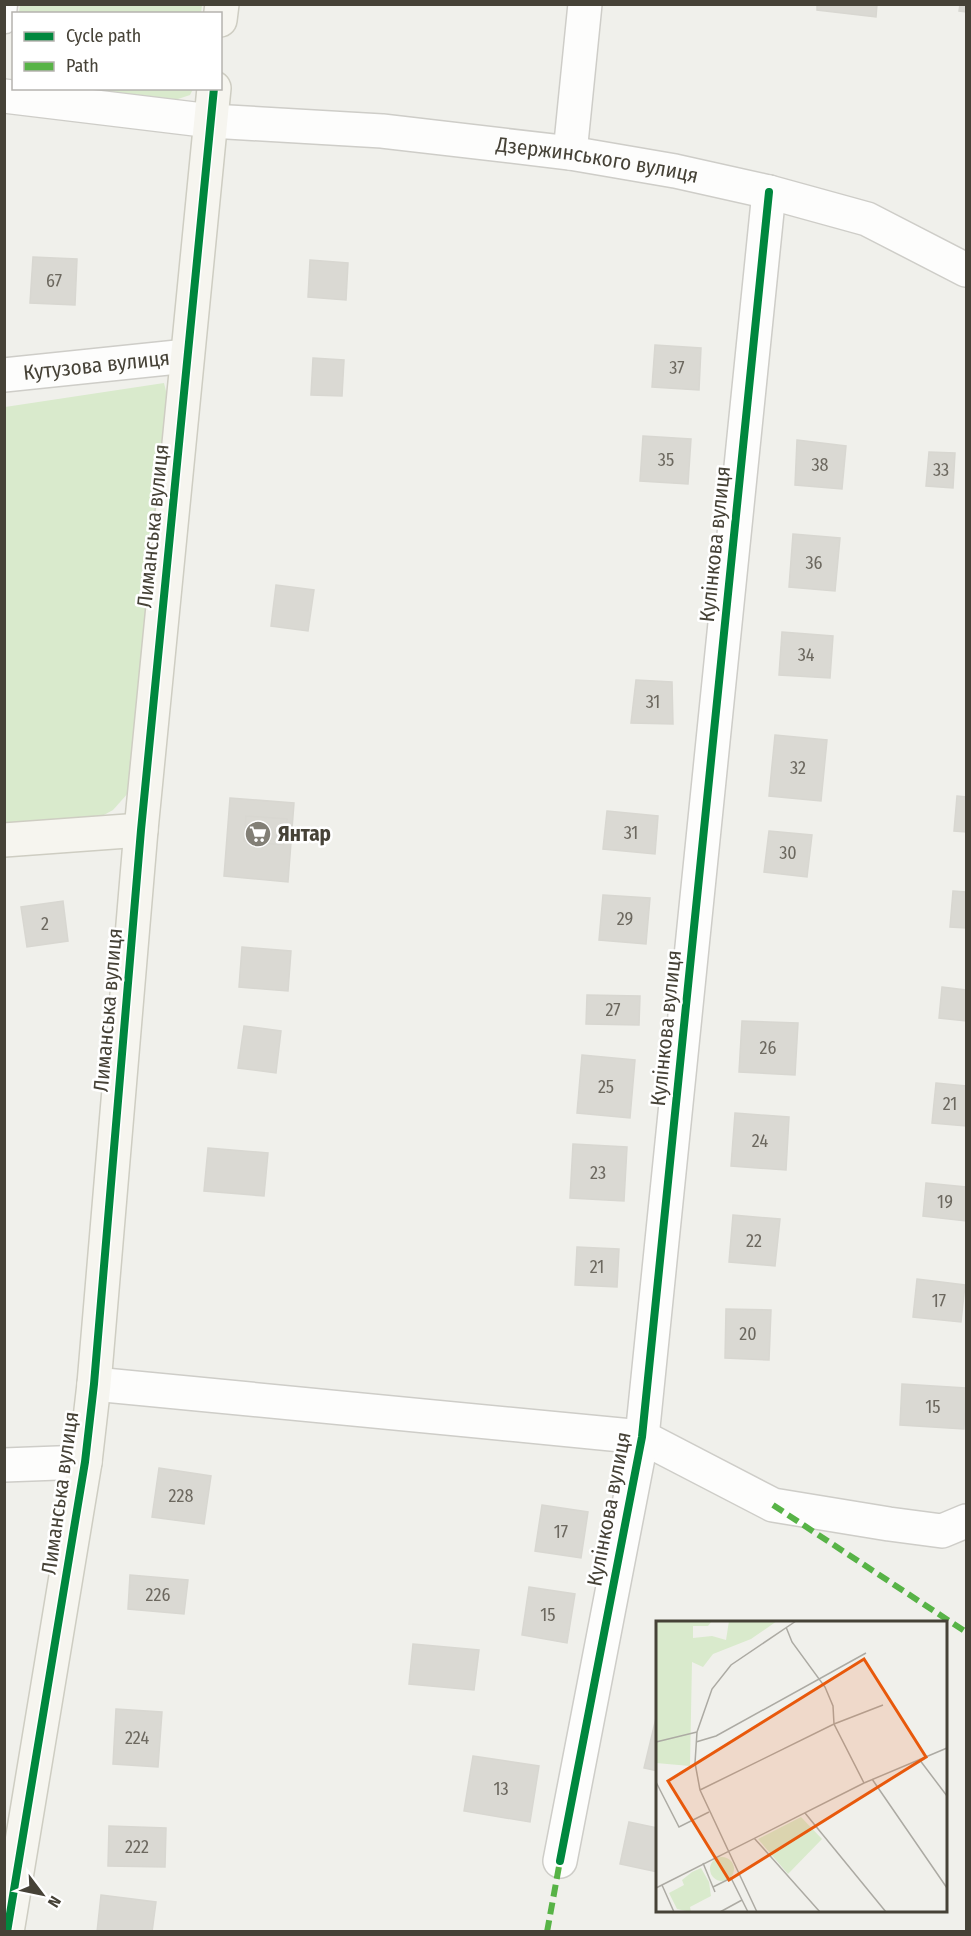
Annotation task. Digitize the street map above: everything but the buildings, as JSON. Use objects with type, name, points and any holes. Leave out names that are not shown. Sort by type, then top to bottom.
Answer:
[{"type":"street","points":[[570,153],[585,4]]},
{"type":"street","name":"Лиманська вулиця","points":[[7,1932],[10,1884],[85,1462],[94,1384],[141,830],[214,90]]},
{"type":"street","name":"Дзержинського вулиця","points":[[4,96],[211,121],[382,131],[570,153],[675,171],[769,192],[867,219],[966,270]]},
{"type":"street","name":"Кулінкова вулиця","points":[[560,1861],[642,1437],[769,192]]},
{"type":"street","name":"Кутузова вулиця","points":[[4,375],[187,356]]},
{"type":"street","points":[[4,840],[141,830]]},
{"type":"street","points":[[94,1384],[642,1437],[774,1505],[942,1531],[966,1521]]},
{"type":"street","points":[[4,1465],[85,1462]]},
{"type":"lane","points":[[4,24],[6,24],[8,4]]},
{"type":"green space","points":[[20,4],[202,5],[201,12],[19,12]]},
{"type":"green space","points":[[69,90],[192,90],[190,95],[172,101]]},
{"type":"green space","points":[[164,383],[170,407],[129,792],[113,810],[91,822],[5,828],[5,407]]},
{"type":"marked path","points":[[773,1505],[966,1632]]},
{"type":"marked path","points":[[547,1932],[560,1861]]},
{"type":"cycle path","points":[[7,1932],[85,1462],[94,1384],[141,830],[214,90]]},
{"type":"cycle path","points":[[560,1861],[642,1437],[769,192]]},
{"type":"place","name":"Янтар","points":[[258,834]]}]
